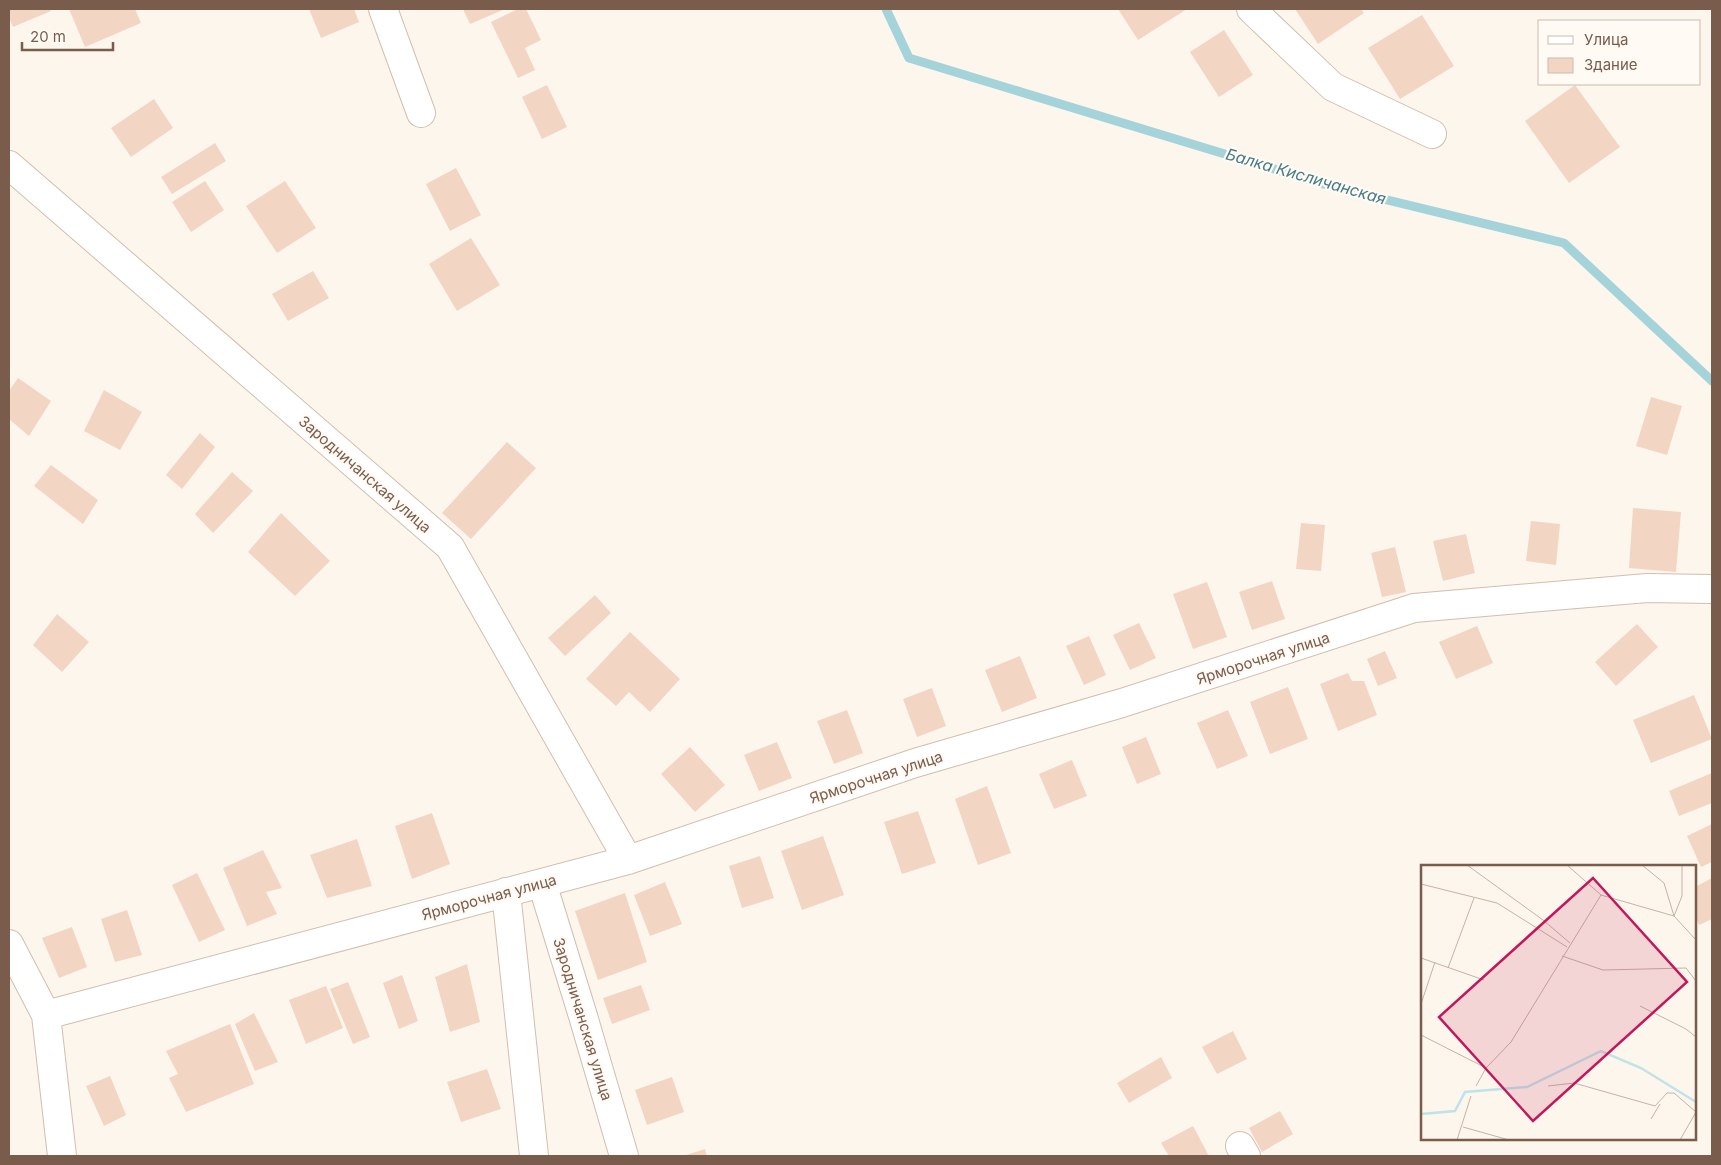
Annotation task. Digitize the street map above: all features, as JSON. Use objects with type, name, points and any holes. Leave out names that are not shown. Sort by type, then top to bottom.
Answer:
[{"type":"street","points":[[383,9],[421,113]]},
{"type":"street","points":[[1251,9],[1333,87],[1432,134]]},
{"type":"street","name":"Зародничанская улица","points":[[9,165],[450,547],[628,860]]},
{"type":"street","name":"Ярморочная улица","points":[[46,1015],[628,860],[916,763],[1122,703],[1414,608],[1647,588],[1712,588]]},
{"type":"street","name":"Зародничанская улица","points":[[542,883],[624,1156]]},
{"type":"street","points":[[506,892],[534,1156]]},
{"type":"street","points":[[9,944],[46,1015],[62,1156]]},
{"type":"building","points":[[9,9],[50,9],[51,11],[13,27],[9,18]]},
{"type":"building","points":[[69,9],[135,9],[141,23],[85,47]]},
{"type":"building","points":[[309,9],[354,9],[359,22],[321,38]]},
{"type":"building","points":[[463,9],[505,9],[470,24]]},
{"type":"building","points":[[518,9],[526,9],[541,40],[525,48],[535,70],[518,78],[491,22]]},
{"type":"building","points":[[1118,9],[1187,9],[1138,40]]},
{"type":"building","points":[[1295,9],[1361,9],[1364,13],[1318,44]]},
{"type":"building","points":[[1422,15],[1454,66],[1400,99],[1368,48]]},
{"type":"building","points":[[1224,30],[1253,75],[1219,97],[1190,52]]},
{"type":"building","points":[[547,85],[567,127],[542,139],[522,97]]},
{"type":"building","points":[[1575,85],[1620,147],[1569,183],[1525,121]]},
{"type":"building","points":[[154,99],[173,128],[131,157],[111,128]]},
{"type":"building","points":[[215,143],[226,161],[172,194],[161,177]]},
{"type":"building","points":[[456,168],[481,215],[450,231],[426,184]]},
{"type":"building","points":[[205,181],[224,210],[191,232],[172,202]]},
{"type":"building","points":[[285,181],[316,228],[277,253],[246,206]]},
{"type":"building","points":[[471,238],[500,285],[457,311],[429,264]]},
{"type":"building","points":[[313,271],[329,298],[288,321],[272,294]]},
{"type":"building","points":[[18,378],[51,401],[29,436],[9,419],[9,391]]},
{"type":"building","points":[[104,390],[142,412],[120,450],[84,431]]},
{"type":"building","points":[[1651,397],[1682,406],[1667,455],[1636,446]]},
{"type":"building","points":[[200,433],[215,447],[182,489],[166,475]]},
{"type":"building","points":[[507,442],[536,468],[471,539],[442,513]]},
{"type":"building","points":[[51,465],[98,500],[83,524],[34,486]]},
{"type":"building","points":[[232,472],[253,491],[213,533],[195,514]]},
{"type":"building","points":[[1633,508],[1681,512],[1676,572],[1629,568]]},
{"type":"building","points":[[281,513],[330,561],[295,596],[248,552]]},
{"type":"building","points":[[1531,521],[1560,524],[1556,565],[1526,561]]},
{"type":"building","points":[[1301,523],[1325,525],[1321,571],[1296,569]]},
{"type":"building","points":[[1466,534],[1475,573],[1443,581],[1433,541]]},
{"type":"building","points":[[1395,547],[1406,592],[1382,597],[1371,553]]},
{"type":"building","points":[[1272,581],[1285,619],[1252,630],[1239,592]]},
{"type":"building","points":[[1207,582],[1227,637],[1193,649],[1173,594]]},
{"type":"building","points":[[595,595],[611,613],[565,656],[548,638]]},
{"type":"building","points":[[57,614],[89,642],[62,672],[33,645]]},
{"type":"building","points":[[1139,623],[1156,658],[1130,670],[1113,635]]},
{"type":"building","points":[[1637,624],[1658,647],[1616,686],[1595,662]]},
{"type":"building","points":[[1477,626],[1493,663],[1456,679],[1439,642]]},
{"type":"building","points":[[630,632],[680,679],[650,712],[629,692],[616,706],[586,679]]},
{"type":"building","points":[[1089,636],[1106,675],[1084,685],[1066,646]]},
{"type":"building","points":[[1385,651],[1397,678],[1378,686],[1367,659]]},
{"type":"building","points":[[1020,656],[1037,698],[1002,712],[985,670]]},
{"type":"building","points":[[1348,673],[1352,681],[1364,681],[1377,715],[1338,731],[1320,684]]},
{"type":"building","points":[[1288,687],[1308,739],[1270,754],[1250,702]]},
{"type":"building","points":[[932,688],[946,726],[917,737],[903,699]]},
{"type":"building","points":[[1694,695],[1712,739],[1651,763],[1633,720]]},
{"type":"building","points":[[847,710],[863,753],[834,764],[817,721]]},
{"type":"building","points":[[1228,710],[1248,756],[1217,769],[1197,723]]},
{"type":"building","points":[[1146,737],[1161,774],[1137,784],[1122,747]]},
{"type":"building","points":[[777,742],[792,778],[759,791],[744,755]]},
{"type":"building","points":[[690,747],[725,785],[695,812],[661,774]]},
{"type":"building","points":[[1072,760],[1087,796],[1054,809],[1039,774]]},
{"type":"building","points":[[1712,773],[1712,803],[1679,816],[1669,791]]},
{"type":"building","points":[[987,786],[1011,853],[978,865],[955,799]]},
{"type":"building","points":[[918,811],[936,863],[902,874],[884,822]]},
{"type":"building","points":[[432,813],[450,864],[412,879],[395,826]]},
{"type":"building","points":[[1712,824],[1712,862],[1701,867],[1687,836]]},
{"type":"building","points":[[823,836],[844,895],[802,910],[781,851]]},
{"type":"building","points":[[357,839],[372,886],[327,898],[310,855]]},
{"type":"building","points":[[263,850],[282,888],[266,892],[277,914],[247,926],[223,868]]},
{"type":"building","points":[[760,856],[774,898],[742,908],[729,866]]},
{"type":"building","points":[[197,873],[225,930],[199,942],[172,885]]},
{"type":"building","points":[[1712,878],[1712,919],[1699,925],[1696,918],[1696,886]]},
{"type":"building","points":[[665,882],[682,924],[650,936],[634,895]]},
{"type":"building","points":[[625,893],[647,962],[598,980],[575,911]]},
{"type":"building","points":[[127,910],[142,955],[115,962],[101,919]]},
{"type":"building","points":[[72,927],[87,967],[59,978],[42,938]]},
{"type":"building","points":[[467,964],[480,1022],[450,1032],[435,977]]},
{"type":"building","points":[[402,975],[418,1021],[399,1029],[383,983]]},
{"type":"building","points":[[348,982],[370,1037],[353,1044],[330,989]]},
{"type":"building","points":[[641,985],[650,1010],[612,1024],[603,998]]},
{"type":"building","points":[[326,986],[343,1028],[306,1044],[289,1000]]},
{"type":"building","points":[[254,1013],[278,1062],[255,1071],[235,1024]]},
{"type":"building","points":[[230,1024],[254,1084],[186,1112],[169,1078],[178,1074],[166,1051]]},
{"type":"building","points":[[1233,1031],[1247,1059],[1217,1074],[1202,1047]]},
{"type":"building","points":[[1161,1057],[1172,1078],[1129,1103],[1117,1083]]},
{"type":"building","points":[[487,1069],[501,1109],[461,1122],[447,1082]]},
{"type":"building","points":[[110,1076],[126,1115],[104,1126],[86,1086]]},
{"type":"building","points":[[672,1077],[684,1112],[647,1125],[635,1090]]},
{"type":"building","points":[[1280,1111],[1293,1134],[1262,1152],[1249,1128]]},
{"type":"building","points":[[1193,1126],[1209,1156],[1169,1156],[1161,1143]]},
{"type":"building","points":[[705,1149],[707,1156],[683,1156]]},
{"type":"waterway","name":"Балка Кисличанская","points":[[886,9],[909,58],[1330,186],[1564,243],[1712,381]]}]
